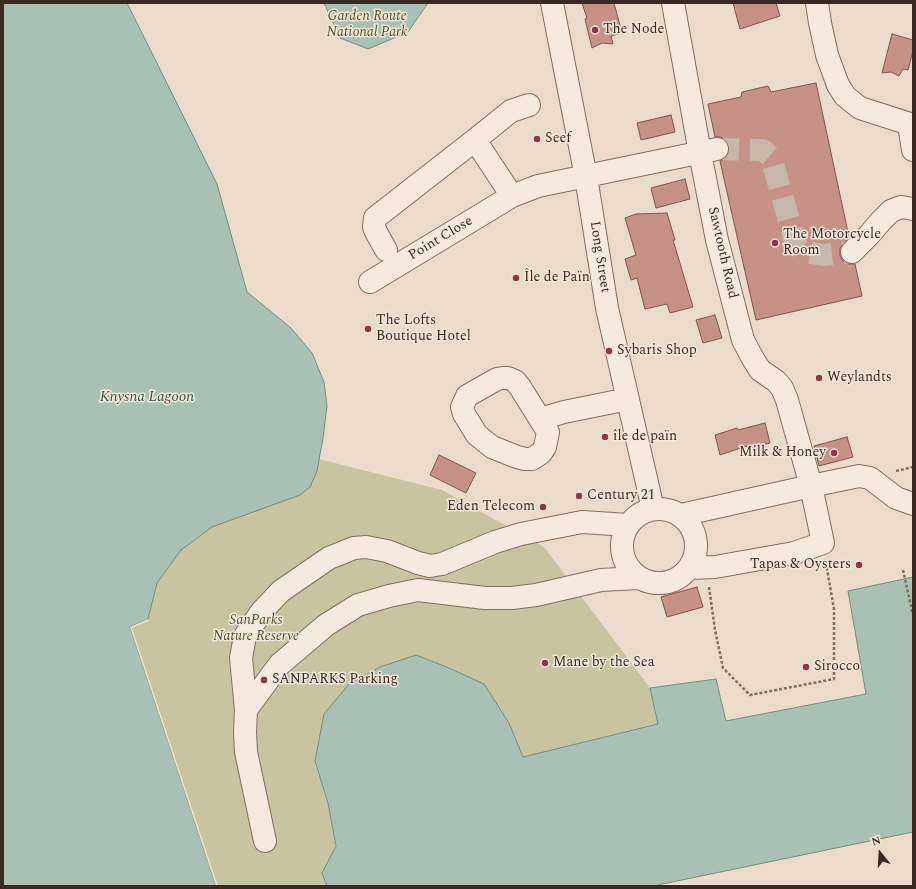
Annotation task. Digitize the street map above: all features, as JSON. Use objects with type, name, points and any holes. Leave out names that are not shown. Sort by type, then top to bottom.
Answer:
[{"type":"street","name":"Long Street","points":[[552,3],[586,177],[607,308],[653,509]]},
{"type":"street","name":"Sawtooth Road","points":[[673,3],[708,151],[717,240],[743,340],[760,370],[776,381],[782,388],[787,400],[811,486],[823,543]]},
{"type":"street","points":[[817,3],[827,55],[838,85],[845,96],[860,108],[911,125],[913,150]]},
{"type":"street","name":"Point Close","points":[[386,250],[374,227],[375,218],[511,110],[529,104]]},
{"type":"street","points":[[475,140],[512,196]]},
{"type":"street","name":"Point Close","points":[[370,282],[512,196],[538,186],[708,151]]},
{"type":"street","points":[[852,252],[891,211],[902,207],[913,209]]},
{"type":"street","points":[[540,419],[564,412],[628,399]]},
{"type":"street","points":[[681,515],[859,476],[870,478],[896,498],[913,504]]},
{"type":"street","points":[[653,509],[663,509],[681,515],[690,524],[695,534],[697,546],[696,557],[691,568],[672,582],[661,584],[649,583],[638,578],[630,570],[624,559],[622,548],[623,536],[628,525],[639,515],[653,509]]},
{"type":"street","points":[[265,841],[246,752],[246,710],[241,658],[245,636],[262,611],[281,591],[329,558],[354,548],[366,547],[387,551],[430,566],[442,564],[495,542],[521,534],[582,522],[628,525]]},
{"type":"street","points":[[691,568],[715,567],[794,553],[823,543]]},
{"type":"street","points":[[246,710],[279,665],[326,625],[358,605],[389,596],[418,590],[485,598],[512,598],[536,595],[601,580],[638,578]]},
{"type":"path","points":[[691,568],[710,588],[715,630],[723,668],[750,695],[834,679],[834,610],[823,543]]},
{"type":"path","points":[[903,570],[913,615]]},
{"type":"green space","name":"Knysna Lagoon","points":[[3,3],[127,3],[217,184],[247,292],[291,328],[312,353],[324,382],[327,406],[319,459],[442,490],[544,547],[650,688],[658,724],[523,757],[509,723],[484,684],[416,655],[315,761],[328,803],[336,846],[322,873],[327,886],[3,886]]},
{"type":"water","name":"Knysna Lagoon","points":[[3,3],[127,3],[217,184],[247,292],[291,328],[312,353],[324,382],[327,406],[323,438],[317,471],[310,487],[300,495],[212,527],[181,550],[157,583],[148,619],[130,627],[216,886],[3,886]]},
{"type":"water","name":"Garden Route National Park","points":[[324,3],[428,3],[408,32],[368,49],[340,38]]},
{"type":"water","points":[[913,577],[913,832],[653,886],[327,886],[322,873],[336,846],[328,803],[315,761],[324,714],[349,684],[380,667],[416,655],[484,684],[509,723],[523,757],[658,724],[650,688],[716,679],[726,721],[866,694],[848,591]]},
{"type":"pier","points":[[148,619],[149,621],[132,628],[218,886],[216,886],[130,627]]},
{"type":"building","points":[[582,3],[614,3],[622,33],[611,36],[613,44],[602,43],[592,48],[585,19],[587,18]]},
{"type":"building","points":[[733,3],[776,3],[780,16],[740,29]]},
{"type":"building","points":[[892,34],[913,40],[913,51],[908,70],[903,69],[899,76],[891,72],[882,73]]},
{"type":"building","points":[[816,83],[849,237],[840,248],[840,255],[843,261],[849,264],[855,264],[862,296],[756,320],[720,161],[725,159],[729,153],[729,146],[727,141],[721,137],[715,137],[708,104],[741,97],[742,92],[768,86],[771,92]]},
{"type":"building","points":[[671,115],[675,132],[641,140],[637,123]]},
{"type":"building","points":[[685,179],[690,199],[656,208],[651,188]]},
{"type":"building","points":[[667,213],[675,240],[673,240],[693,307],[670,313],[667,304],[645,309],[637,278],[631,280],[625,259],[636,255],[625,218],[636,214]]},
{"type":"building","points":[[715,315],[722,338],[703,343],[696,320]]},
{"type":"building","points":[[765,423],[770,443],[748,449],[747,446],[720,455],[715,435],[737,428],[738,430]]},
{"type":"building","points":[[847,437],[853,457],[819,466],[814,446]]},
{"type":"building","points":[[439,455],[476,473],[466,493],[430,475]]},
{"type":"building","points":[[697,587],[703,607],[667,617],[661,597]]},
{"type":"tunnel","points":[[717,149],[763,150],[771,157],[796,245],[802,251],[823,255],[852,252]]},
{"type":"place","name":"The Node","points":[[595,30]]},
{"type":"place","name":"Seef","points":[[537,139]]},
{"type":"place","name":"The Motorcycle Room","points":[[775,243]]},
{"type":"place","name":"Île de Païn","points":[[516,278]]},
{"type":"place","name":"The Lofts Boutique Hotel","points":[[368,329]]},
{"type":"place","name":"Sybaris Shop","points":[[609,351]]},
{"type":"place","name":"Weylandts","points":[[819,378]]},
{"type":"place","name":"île de païn","points":[[605,437]]},
{"type":"place","name":"Milk & Honey","points":[[834,453]]},
{"type":"place","name":"Century 21","points":[[579,496]]},
{"type":"place","name":"Eden Telecom","points":[[543,507]]},
{"type":"place","name":"Tapas & Oysters","points":[[859,565]]},
{"type":"place","name":"Mane by the Sea","points":[[545,663]]},
{"type":"place","name":"Sirocco","points":[[806,667]]},
{"type":"place","name":"SANPARKS Parking","points":[[264,680]]},
{"type":"park label","name":"SanParks Nature Reserve","points":[[256,630]]}]
